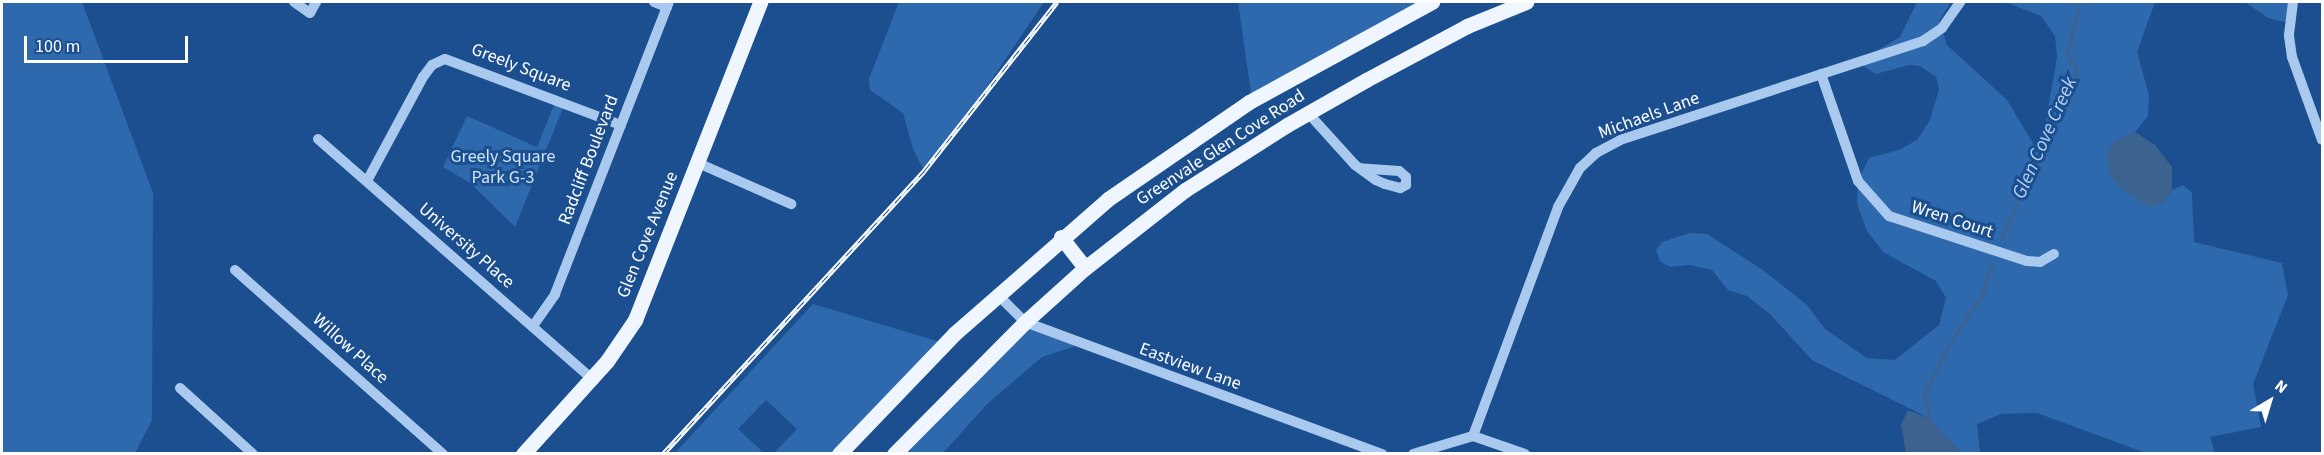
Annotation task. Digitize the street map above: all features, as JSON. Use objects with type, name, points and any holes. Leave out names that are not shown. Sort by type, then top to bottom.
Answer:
[{"type":"main road","name":"Glen Cove Avenue","points":[[523,453],[592,379],[635,320],[760,2]]},
{"type":"main road","name":"Greenvale Glen Cove Road","points":[[839,453],[997,294],[1061,237],[1150,168],[1221,120],[1314,63],[1432,2]]},
{"type":"main road","name":"Greenvale Glen Cove Road","points":[[894,453],[1025,322],[1085,268],[1185,190],[1308,113],[1467,26],[1526,2]]},
{"type":"main road","points":[[1061,237],[1085,268]]},
{"type":"street","points":[[294,2],[310,13],[316,2]]},
{"type":"street","points":[[654,2],[668,4]]},
{"type":"street","name":"Michaels Lane","points":[[1473,436],[1558,207],[1580,168],[1596,153],[1620,141],[1923,41],[1942,28],[1960,2]]},
{"type":"street","points":[[2293,2],[2289,36],[2292,57],[2322,140]]},
{"type":"street","name":"Radcliff Boulevard","points":[[533,326],[555,294],[668,4]]},
{"type":"street","name":"Greely Square","points":[[367,181],[423,77],[432,65],[445,59],[621,125]]},
{"type":"street","name":"Wren Court","points":[[1821,74],[1858,181],[1889,216],[2027,261],[2040,262],[2054,254]]},
{"type":"street","points":[[1308,113],[1339,151],[1360,168]]},
{"type":"street","name":"University Place","points":[[318,138],[592,379]]},
{"type":"street","points":[[698,163],[791,204]]},
{"type":"street","name":"Willow Place","points":[[235,270],[442,453]]},
{"type":"street","name":"Eastview Lane","points":[[997,294],[1025,322],[1382,453]]},
{"type":"street","points":[[180,388],[253,453]]},
{"type":"street","points":[[1413,453],[1473,436],[1525,453]]},
{"type":"green space","points":[[2,2],[82,2],[153,193],[152,420],[135,453],[2,453]]},
{"type":"green space","points":[[899,2],[1044,2],[967,116],[924,171],[913,149],[903,113],[870,90],[869,79]]},
{"type":"green space","points":[[1238,2],[1432,2],[1252,99]]},
{"type":"green space","points":[[1917,2],[1951,2],[1939,21],[1947,45],[2007,100],[2040,155],[2057,57],[2055,36],[2041,16],[2005,2],[2155,2],[2137,52],[2149,95],[2148,116],[2135,132],[2116,140],[2163,203],[2172,190],[2183,185],[2192,193],[2194,242],[2282,263],[2288,295],[2253,384],[2261,427],[2210,437],[2215,453],[2146,453],[2037,413],[2001,414],[1977,424],[1980,453],[1961,453],[1929,418],[1812,360],[1771,315],[1747,296],[1728,290],[1712,270],[1690,265],[1670,267],[1660,261],[1656,250],[1662,242],[1690,233],[1707,234],[1763,270],[1807,305],[1825,329],[1867,358],[1895,360],[1939,325],[1946,298],[1936,281],[1883,252],[1867,231],[1857,204],[1858,181],[1869,158],[1899,150],[1917,140],[1930,120],[1939,89],[1936,77],[1920,66],[1909,65],[1876,74],[1857,62],[1900,37]]},
{"type":"green space","points":[[2245,2],[2293,2],[2289,23],[2268,18]]},
{"type":"green space","name":"Greely Square Park G-3","points":[[556,100],[565,103],[515,227],[470,183],[443,167],[467,116],[537,147]]},
{"type":"green space","points":[[813,304],[944,343],[839,453],[774,453],[797,429],[766,400],[738,429],[764,453],[674,454]]},
{"type":"green space","points":[[1025,322],[1082,344],[1042,357],[987,404],[943,453],[894,454]]},
{"type":"shaded area","points":[[2135,132],[2155,145],[2172,167],[2172,190],[2163,203],[2150,207],[2125,192],[2110,176],[2107,152],[2116,140]]},
{"type":"shaded area","points":[[1908,410],[1929,418],[1961,453],[1906,453],[1901,425]]},
{"type":"waterway","name":"Glen Cove Creek","points":[[2001,239],[2077,71],[2067,55],[2080,2]]},
{"type":"waterway","name":"Glen Cove Creek","points":[[1930,420],[1924,394],[1956,333],[1982,295],[1992,265]]},
{"type":"railway","points":[[663,454],[924,171],[1057,2]]}]
